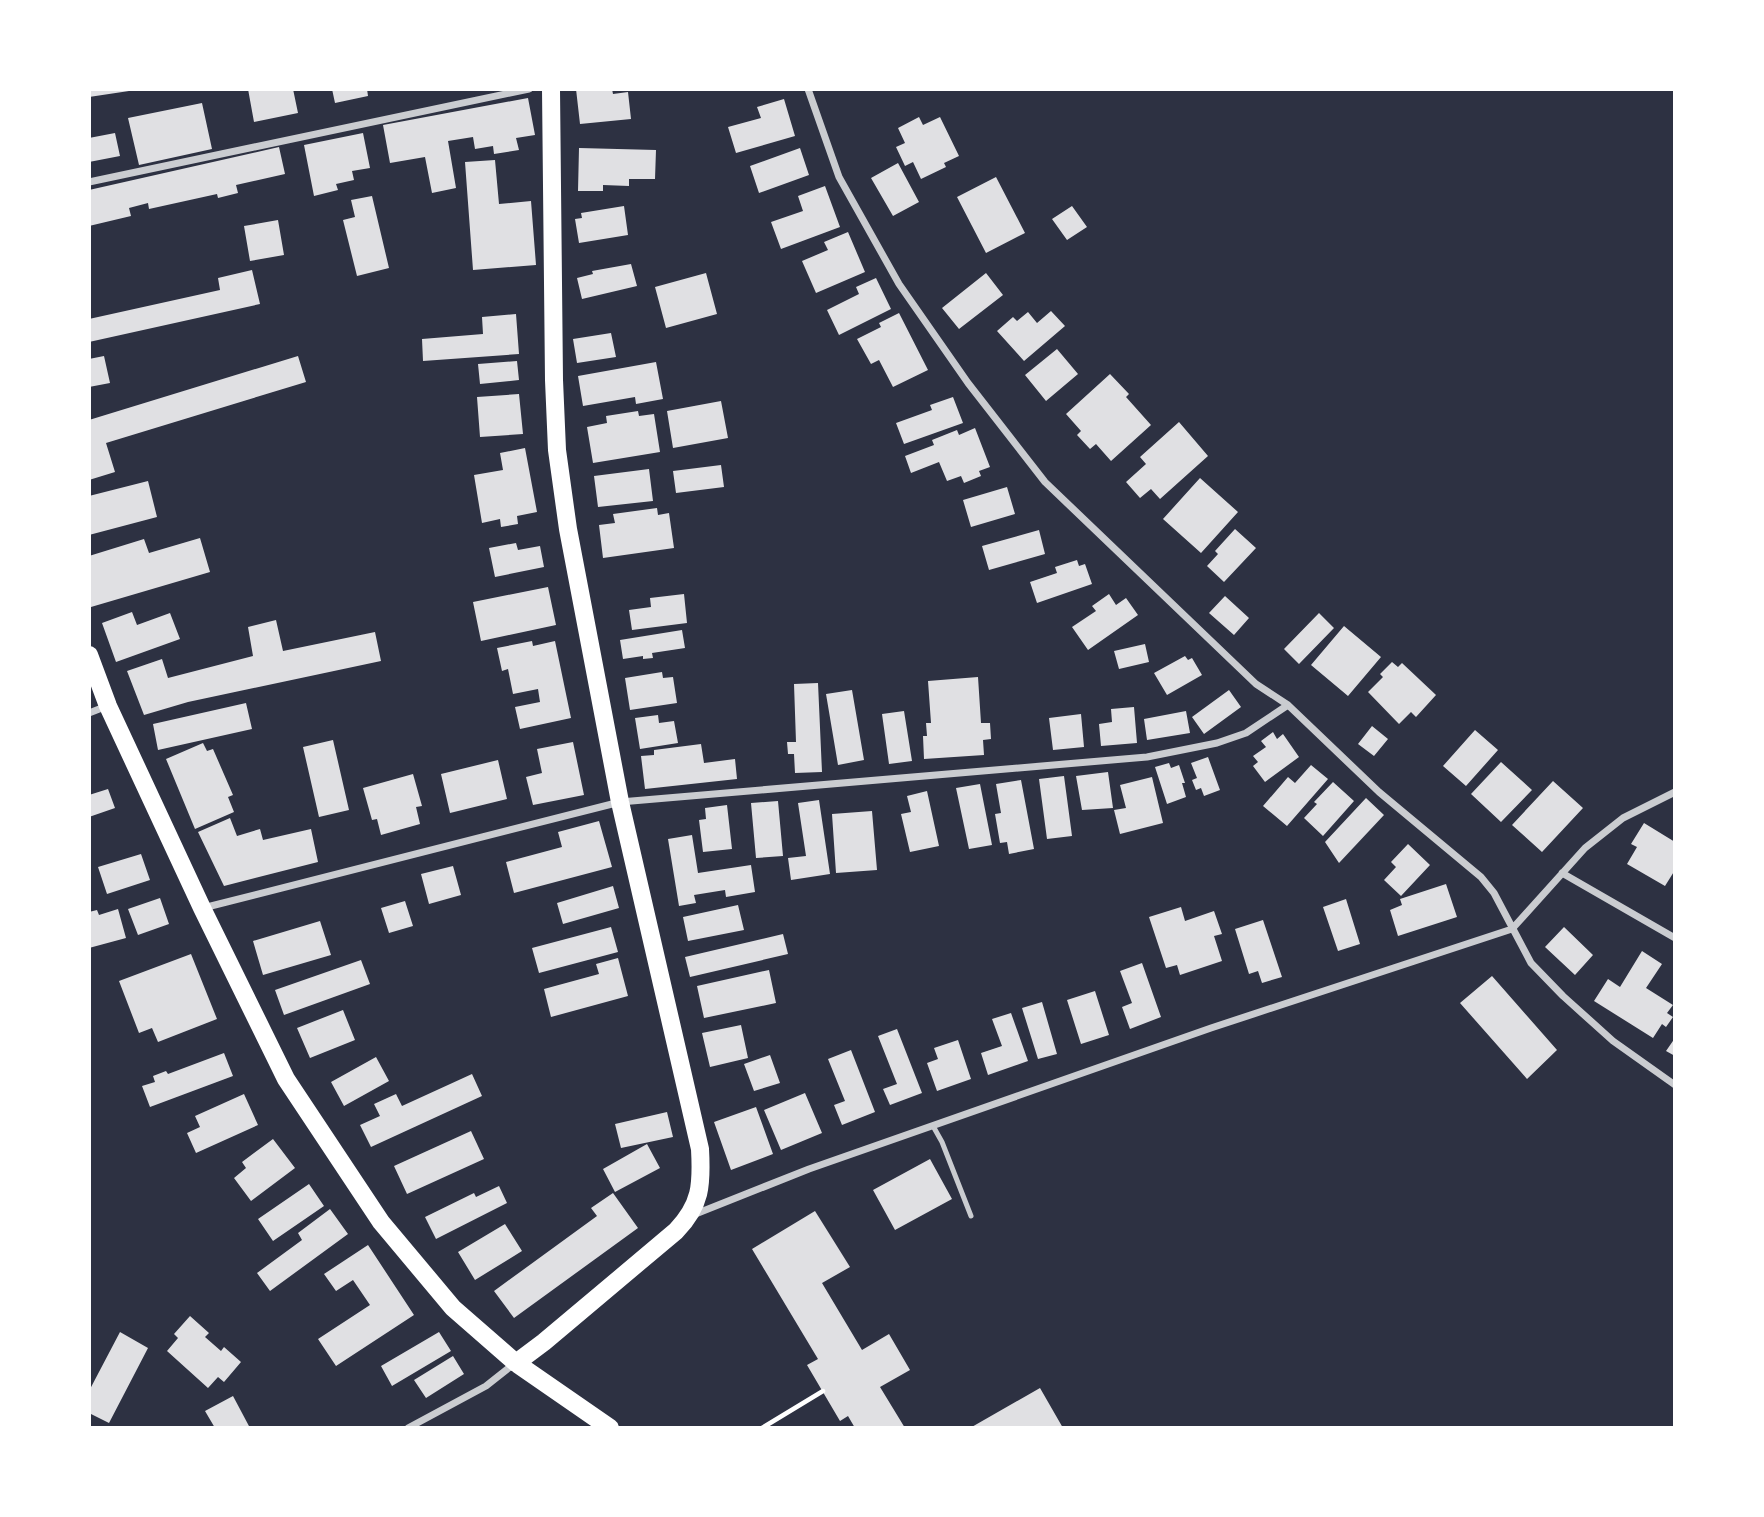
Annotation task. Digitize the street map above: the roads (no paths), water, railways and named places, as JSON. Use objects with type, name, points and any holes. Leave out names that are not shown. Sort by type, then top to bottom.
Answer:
[{"type":"main road","points":[[516,1363],[577,1315],[690,1216],[700,1187],[700,1149],[620,802],[568,528],[557,450],[552,302],[551,89]]},
{"type":"main road","points":[[89,655],[108,706],[202,908],[286,1079],[382,1223],[453,1308],[516,1363],[610,1428]]},
{"type":"street","points":[[89,182],[529,89]]},
{"type":"street","points":[[808,89],[839,177],[899,284],[968,383],[1045,482],[1256,684],[1288,705],[1379,792],[1481,877],[1494,893],[1531,963],[1613,1041],[1675,1085]]},
{"type":"street","points":[[202,908],[620,802],[1147,757],[1217,743],[1246,733],[1288,705]]},
{"type":"street","points":[[89,713],[108,706]]},
{"type":"street","points":[[690,1216],[809,1169],[1211,1028],[1512,929],[1585,848],[1623,818],[1675,792]]},
{"type":"street","points":[[1562,873],[1675,938]]},
{"type":"street","points":[[408,1428],[486,1386],[516,1363]]},
{"type":"lane","points":[[933,1126],[971,1216]]}]
